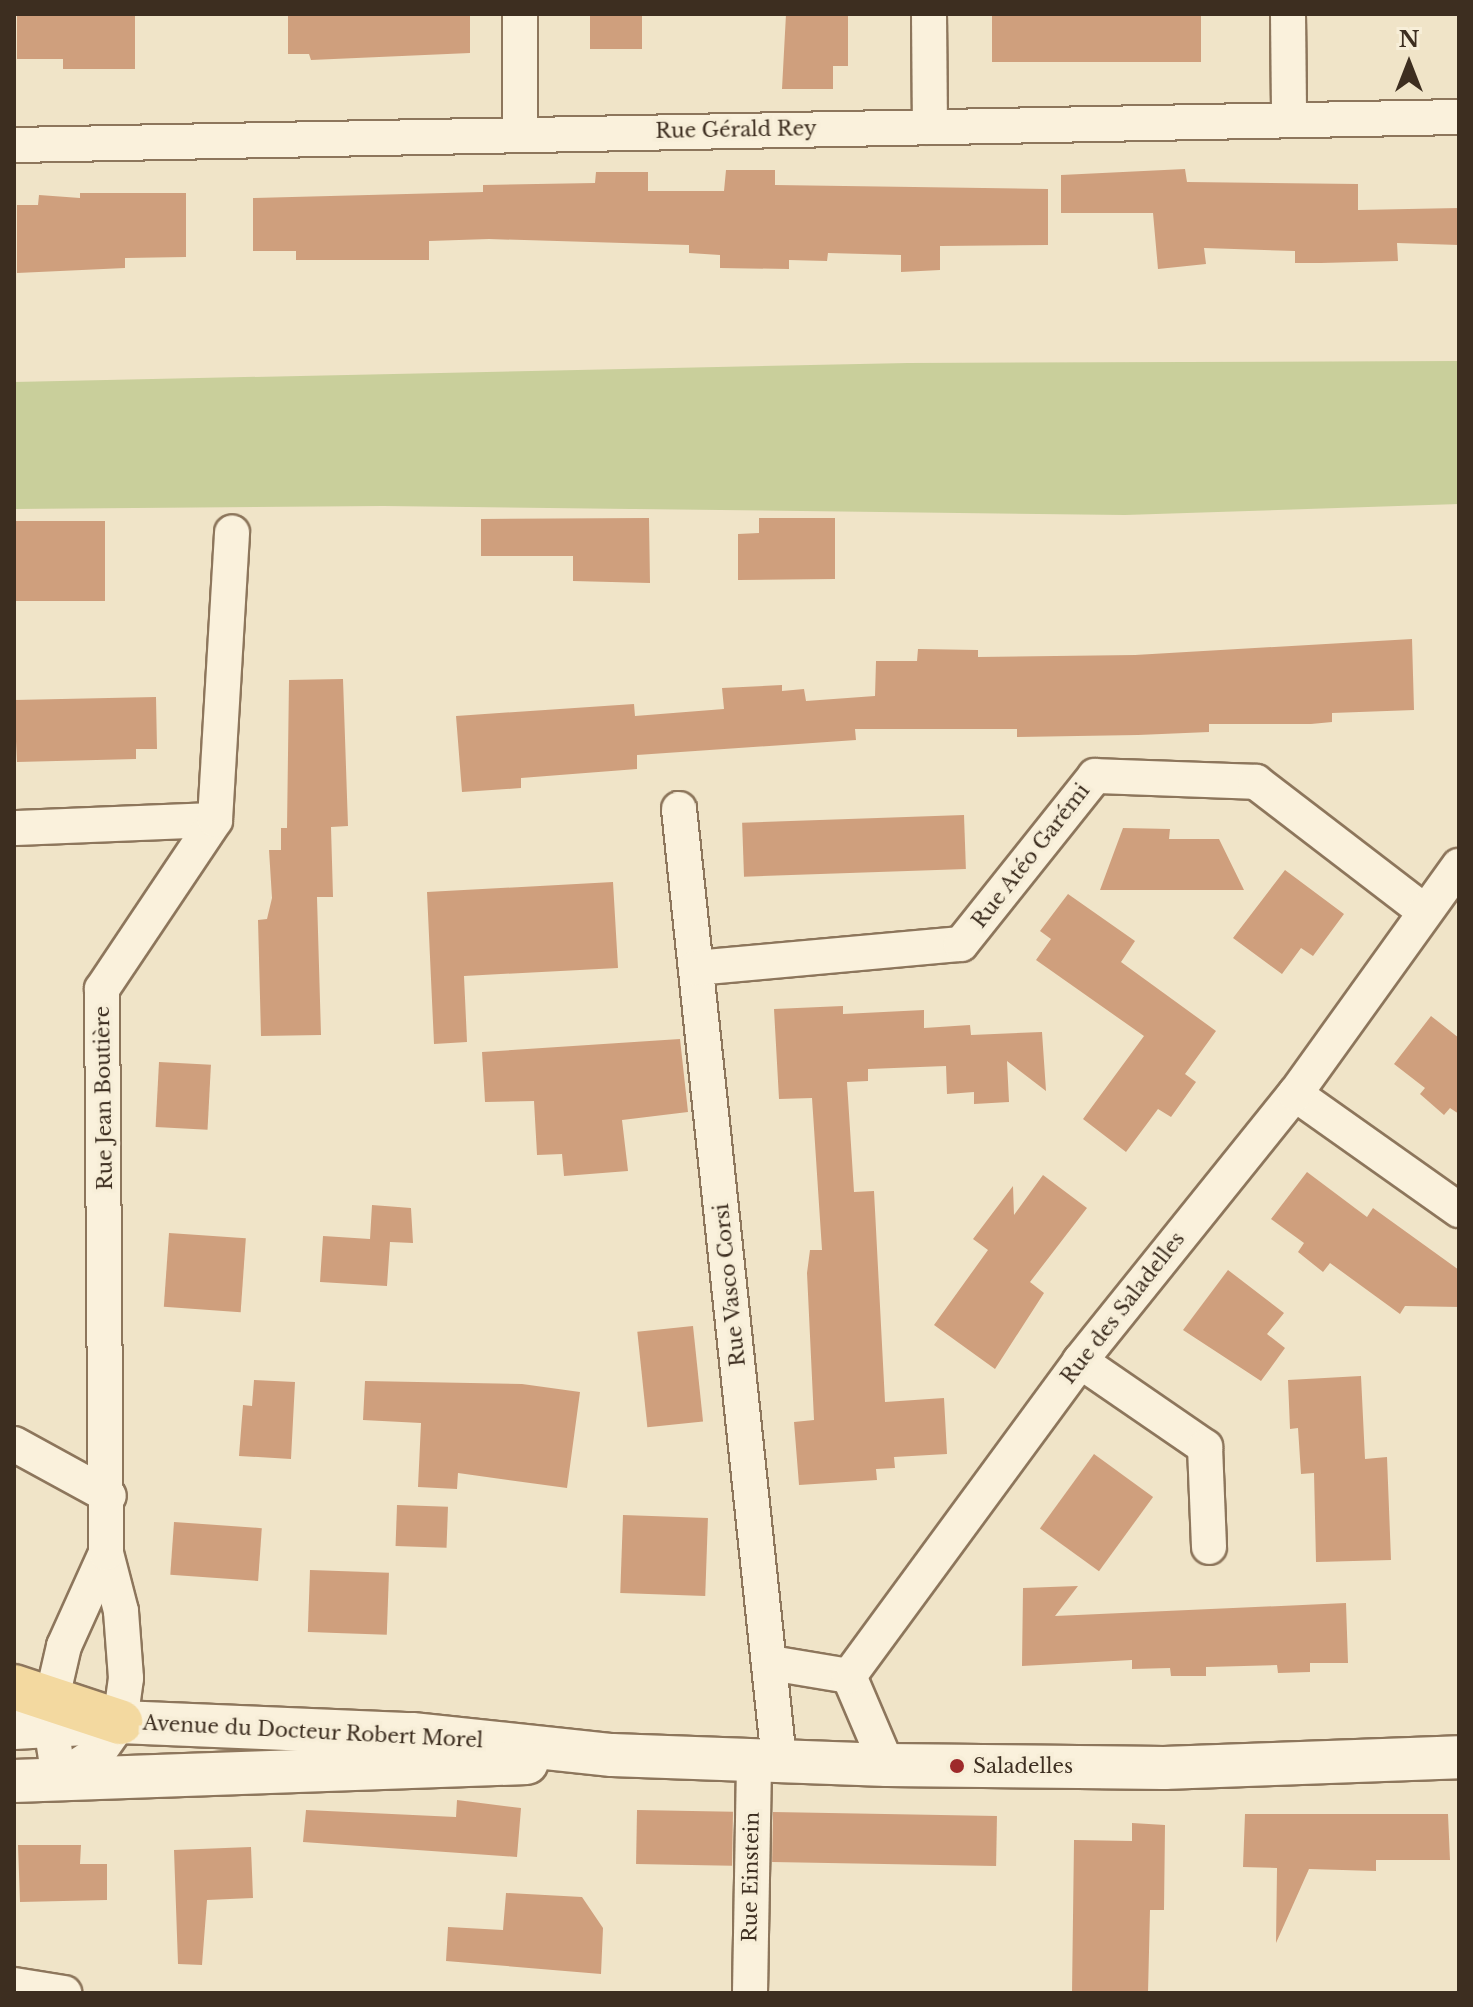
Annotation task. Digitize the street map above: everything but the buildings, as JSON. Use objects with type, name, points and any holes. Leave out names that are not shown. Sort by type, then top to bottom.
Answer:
[{"type":"main road","points":[[33,1710],[120,1722]]},
{"type":"street","points":[[520,14],[520,134]]},
{"type":"street","points":[[929,14],[930,127]]},
{"type":"street","points":[[1288,14],[1289,118]]},
{"type":"street","name":"Rue Gérald Rey","points":[[14,145],[1459,117]]},
{"type":"street","points":[[14,828],[215,820],[232,533]]},
{"type":"street","name":"Rue Atéo Garémi","points":[[696,968],[961,944],[1095,776],[1256,782],[1423,910]]},
{"type":"street","name":"Rue Vasco Corsi","points":[[679,809],[771,1663],[766,1760]]},
{"type":"street","name":"Rue Jean Boutière","points":[[106,1553],[33,1710],[59,1778],[99,1752],[120,1722],[126,1678],[121,1611],[106,1553],[109,1496],[102,989],[215,820]]},
{"type":"street","name":"Rue des Saladelles","points":[[849,1676],[1080,1361],[1295,1094],[1423,910],[1459,866]]},
{"type":"street","points":[[1295,1094],[1459,1210]]},
{"type":"street","points":[[1080,1361],[1205,1447],[1209,1547]]},
{"type":"street","points":[[14,1444],[109,1496]]},
{"type":"street","points":[[771,1663],[849,1676],[887,1765]]},
{"type":"street","name":"Avenue du Docteur Robert Morel","points":[[120,1722],[465,1737],[612,1755],[887,1765],[1164,1768],[1459,1757]]},
{"type":"street","name":"Avenue du Docteur Robert Morel","points":[[14,1781],[465,1768],[612,1755]]},
{"type":"street","name":"Rue Einstein","points":[[750,1993],[766,1760]]},
{"type":"street","points":[[14,1985],[64,1993]]},
{"type":"green space","points":[[1459,361],[1459,504],[1125,515],[383,506],[14,509],[14,382],[908,363]]},
{"type":"place","name":"Saladelles","points":[[957,1766]]}]
